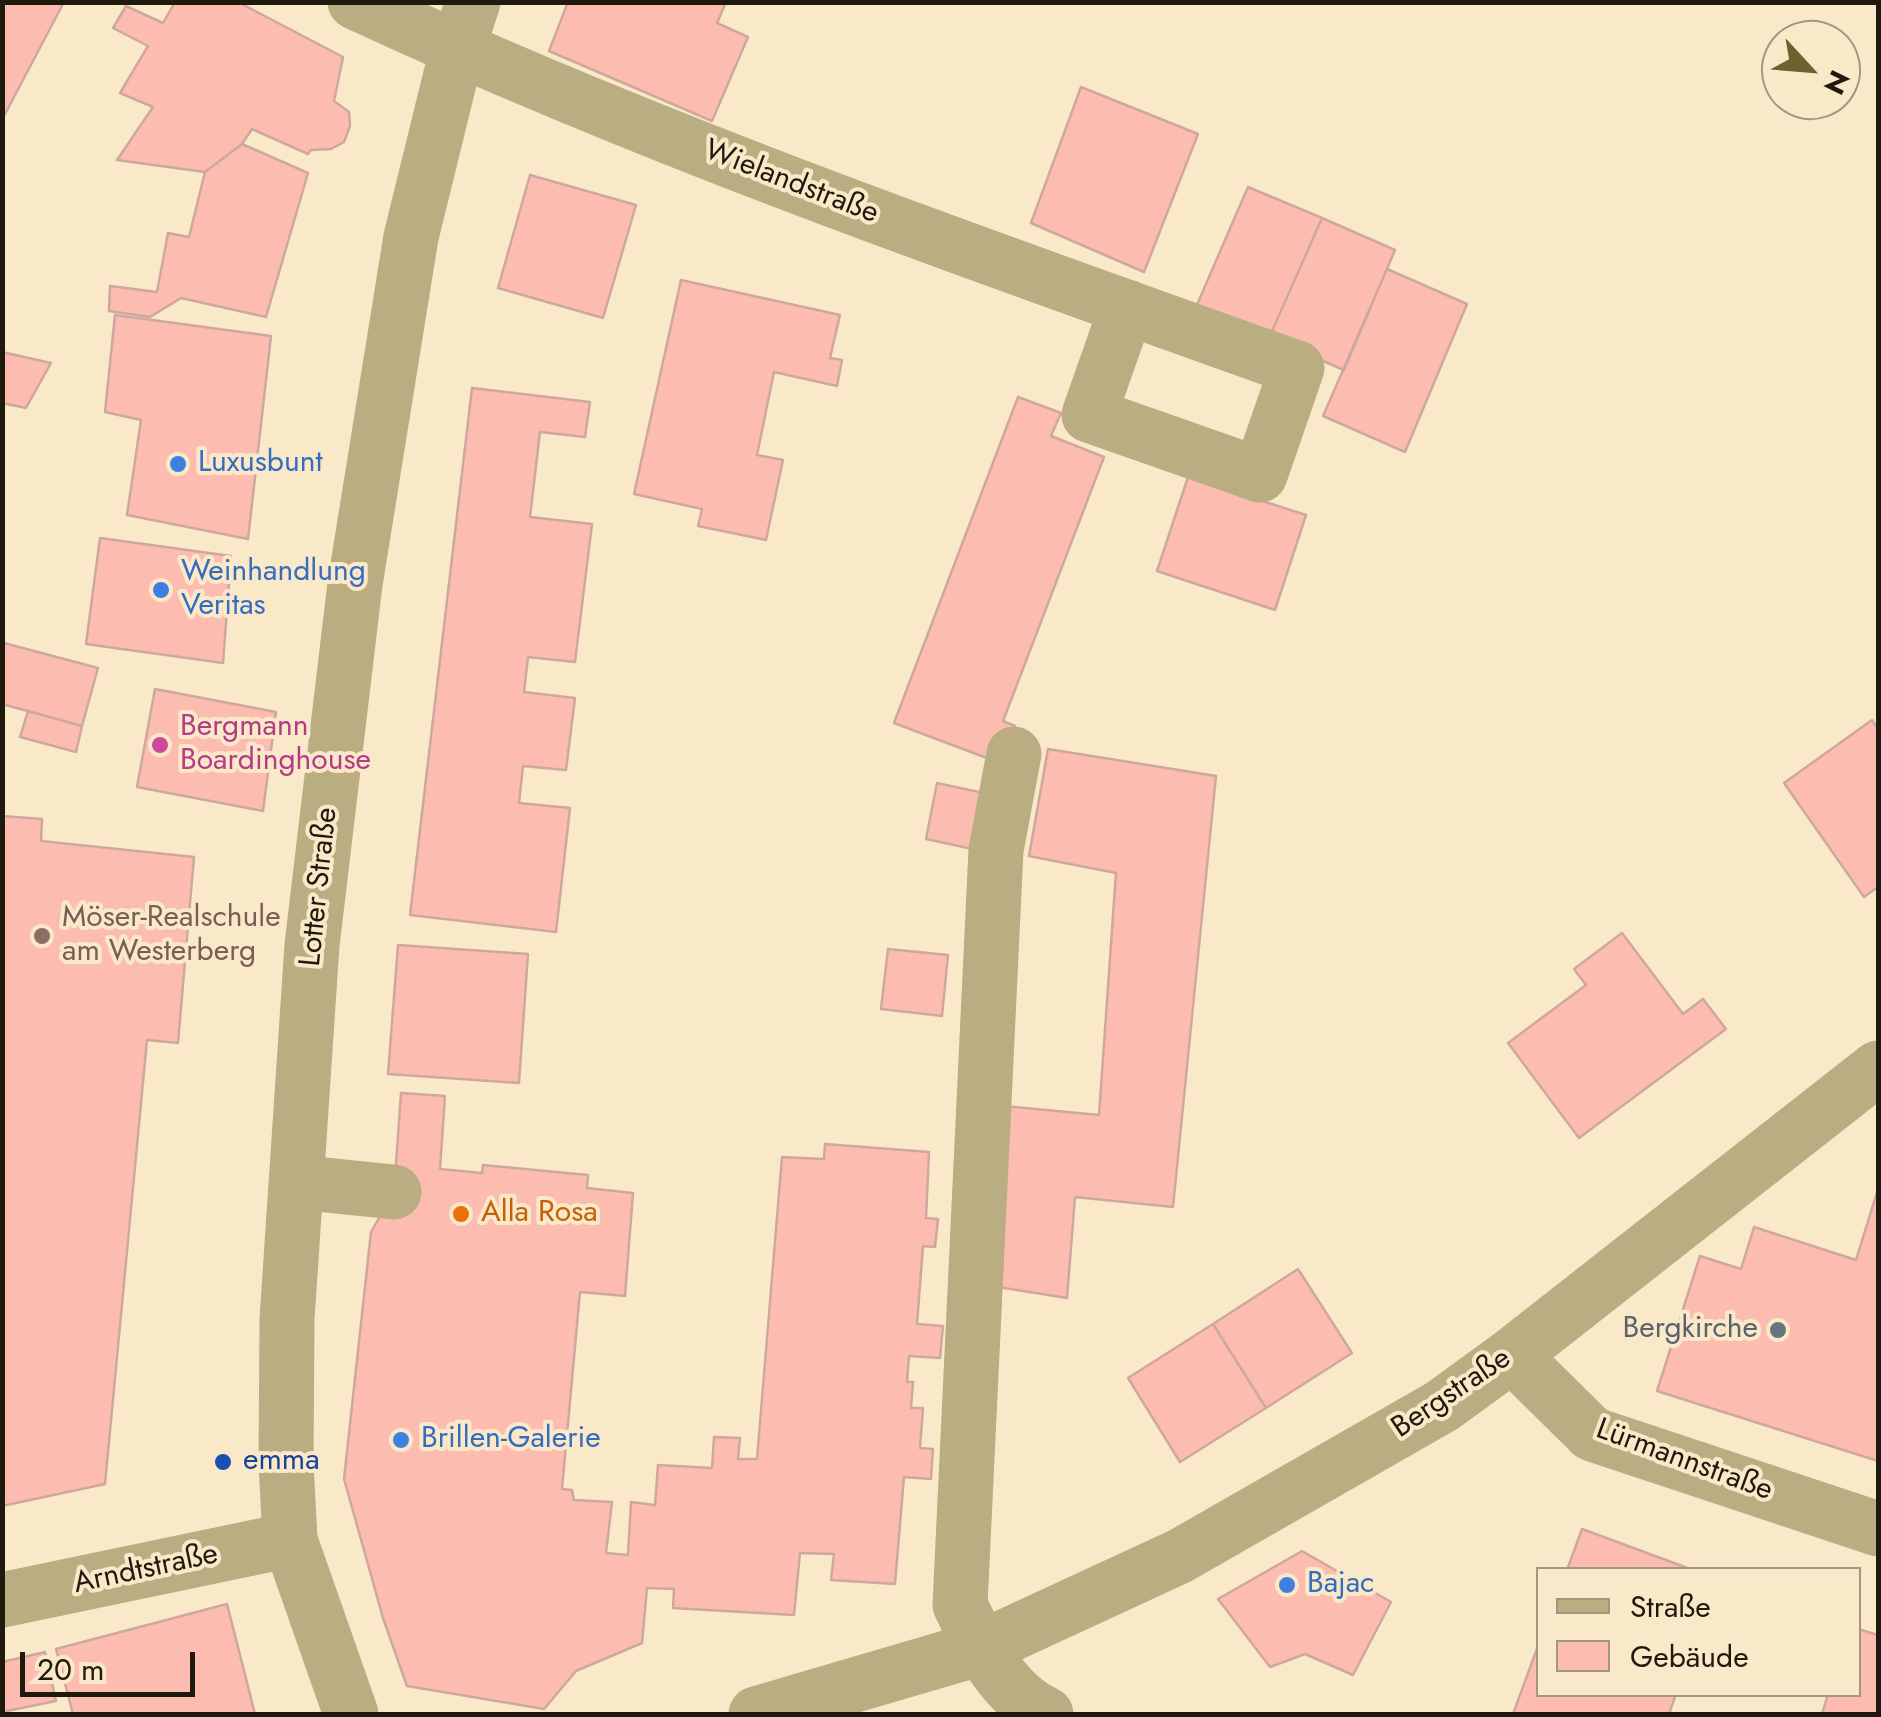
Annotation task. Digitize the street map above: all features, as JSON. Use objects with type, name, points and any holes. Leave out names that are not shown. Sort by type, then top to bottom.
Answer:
[{"type":"street","name":"Wielandstraße","points":[[355,2],[466,26],[828,200],[1127,307]]},
{"type":"street","name":"Lotter Straße","points":[[350,1714],[290,1540],[286,1319],[312,945],[356,584],[411,237],[466,26]]},
{"type":"street","points":[[1014,754],[996,850],[960,1605],[981,1648],[1011,1687],[1034,1709],[1046,1714]]},
{"type":"street","name":"Bergstraße","points":[[756,1714],[981,1648],[1180,1556],[1442,1406],[1878,1068]]},
{"type":"street","points":[[296,1182],[394,1192]]},
{"type":"street","name":"Lürmannstraße","points":[[1512,1355],[1592,1434],[1878,1529]]},
{"type":"street","name":"Arndtstraße","points":[[2,1600],[290,1540]]},
{"type":"building","points":[[2,2],[64,2],[3,118],[2,118]]},
{"type":"building","points":[[175,2],[238,2],[343,57],[334,101],[349,112],[350,126],[344,142],[308,154],[252,129],[242,144],[205,172],[117,160],[153,107],[120,93],[148,46],[113,28],[126,6],[163,23]]},
{"type":"building","points":[[568,2],[726,2],[717,23],[748,37],[712,121],[549,51]]},
{"type":"building","points":[[1081,87],[1198,134],[1144,272],[1031,223]]},
{"type":"building","points":[[242,144],[308,173],[266,317],[181,298],[150,317],[109,311],[110,286],[157,292],[168,233],[189,237],[205,172]]},
{"type":"building","points":[[530,175],[636,205],[603,318],[498,288]]},
{"type":"building","points":[[1248,187],[1322,218],[1269,338],[1196,307]]},
{"type":"building","points":[[1322,218],[1395,250],[1344,370],[1269,338]]},
{"type":"building","points":[[1387,269],[1467,304],[1405,452],[1323,416]]},
{"type":"building","points":[[681,280],[840,315],[830,358],[842,360],[837,386],[774,372],[757,455],[783,460],[766,540],[698,526],[702,509],[634,494]]},
{"type":"building","points":[[115,315],[271,336],[248,539],[127,515],[141,420],[105,412]]},
{"type":"building","points":[[2,352],[51,363],[26,408],[2,403]]},
{"type":"building","points":[[472,388],[590,402],[585,437],[540,432],[530,517],[592,524],[575,662],[528,657],[524,692],[575,698],[566,770],[523,766],[519,803],[570,808],[556,932],[410,915]]},
{"type":"building","points":[[1018,397],[1061,413],[1051,436],[1104,457],[1003,721],[1015,726],[1000,763],[894,723]]},
{"type":"building","points":[[1188,477],[1306,515],[1275,610],[1157,571]]},
{"type":"building","points":[[100,538],[231,556],[223,663],[86,644]]},
{"type":"building","points":[[4,643],[98,668],[82,726],[2,704]]},
{"type":"building","points":[[155,689],[276,712],[263,811],[137,787]]},
{"type":"building","points":[[28,711],[82,726],[76,752],[20,737]]},
{"type":"building","points":[[1872,720],[1878,729],[1878,887],[1864,897],[1784,783]]},
{"type":"building","points":[[1048,749],[1216,776],[1173,1207],[1075,1197],[1067,1298],[998,1287],[1004,1106],[1099,1115],[1116,873],[1029,856]]},
{"type":"building","points":[[937,783],[993,795],[982,851],[926,839]]},
{"type":"building","points":[[2,816],[42,819],[41,841],[194,857],[178,1043],[147,1040],[105,1484],[2,1506]]},
{"type":"building","points":[[1622,933],[1683,1014],[1703,999],[1726,1029],[1579,1138],[1508,1043],[1586,985],[1574,969]]},
{"type":"building","points":[[398,945],[528,954],[519,1083],[388,1074]]},
{"type":"building","points":[[888,949],[948,955],[942,1016],[881,1009]]},
{"type":"building","points":[[401,1093],[445,1096],[440,1169],[482,1173],[483,1165],[588,1175],[587,1188],[633,1193],[625,1296],[580,1292],[562,1489],[572,1490],[574,1500],[612,1502],[606,1553],[628,1555],[631,1502],[655,1505],[658,1465],[712,1468],[714,1437],[740,1438],[738,1459],[757,1459],[782,1157],[824,1159],[825,1144],[929,1152],[926,1218],[938,1219],[935,1247],[923,1246],[917,1324],[943,1326],[940,1358],[909,1356],[907,1382],[913,1382],[911,1408],[923,1408],[920,1448],[933,1449],[931,1479],[904,1477],[895,1584],[831,1580],[834,1554],[800,1553],[794,1615],[673,1608],[674,1589],[647,1588],[642,1643],[576,1671],[544,1709],[407,1686],[383,1618],[344,1479],[371,1232],[394,1192]]},
{"type":"building","name":"Bergkirche","points":[[1878,1189],[1878,1461],[1657,1391],[1700,1256],[1741,1269],[1754,1227],[1856,1260]]},
{"type":"building","points":[[1298,1269],[1352,1353],[1266,1408],[1213,1324]]},
{"type":"building","points":[[1213,1324],[1266,1408],[1180,1462],[1128,1378]]},
{"type":"building","points":[[1582,1529],[1685,1567],[1568,1567]]},
{"type":"building","points":[[1302,1551],[1391,1602],[1353,1675],[1305,1654],[1270,1667],[1218,1599]]},
{"type":"building","points":[[227,1604],[255,1714],[73,1714],[56,1649]]},
{"type":"building","points":[[1861,1630],[1878,1635],[1878,1714],[1822,1714],[1827,1697],[1861,1697]]},
{"type":"building","points":[[1536,1651],[1536,1697],[1675,1697],[1669,1714],[1513,1714]]},
{"type":"building","points":[[45,1652],[56,1701],[2,1712],[2,1662]]},
{"type":"place","name":"Luxusbunt","points":[[178,464]]},
{"type":"place","name":"Weinhandlung Veritas","points":[[161,590]]},
{"type":"place","name":"Bergmann Boardinghouse","points":[[160,745]]},
{"type":"place","name":"Möser-Realschule am Westerberg","points":[[42,936]]},
{"type":"place","name":"Alla Rosa","points":[[461,1214]]},
{"type":"place","name":"Bergkirche","points":[[1778,1330]]},
{"type":"place","name":"Brillen-Galerie","points":[[401,1440]]},
{"type":"place","name":"emma","points":[[223,1462]]},
{"type":"place","name":"Bajac","points":[[1287,1585]]}]
